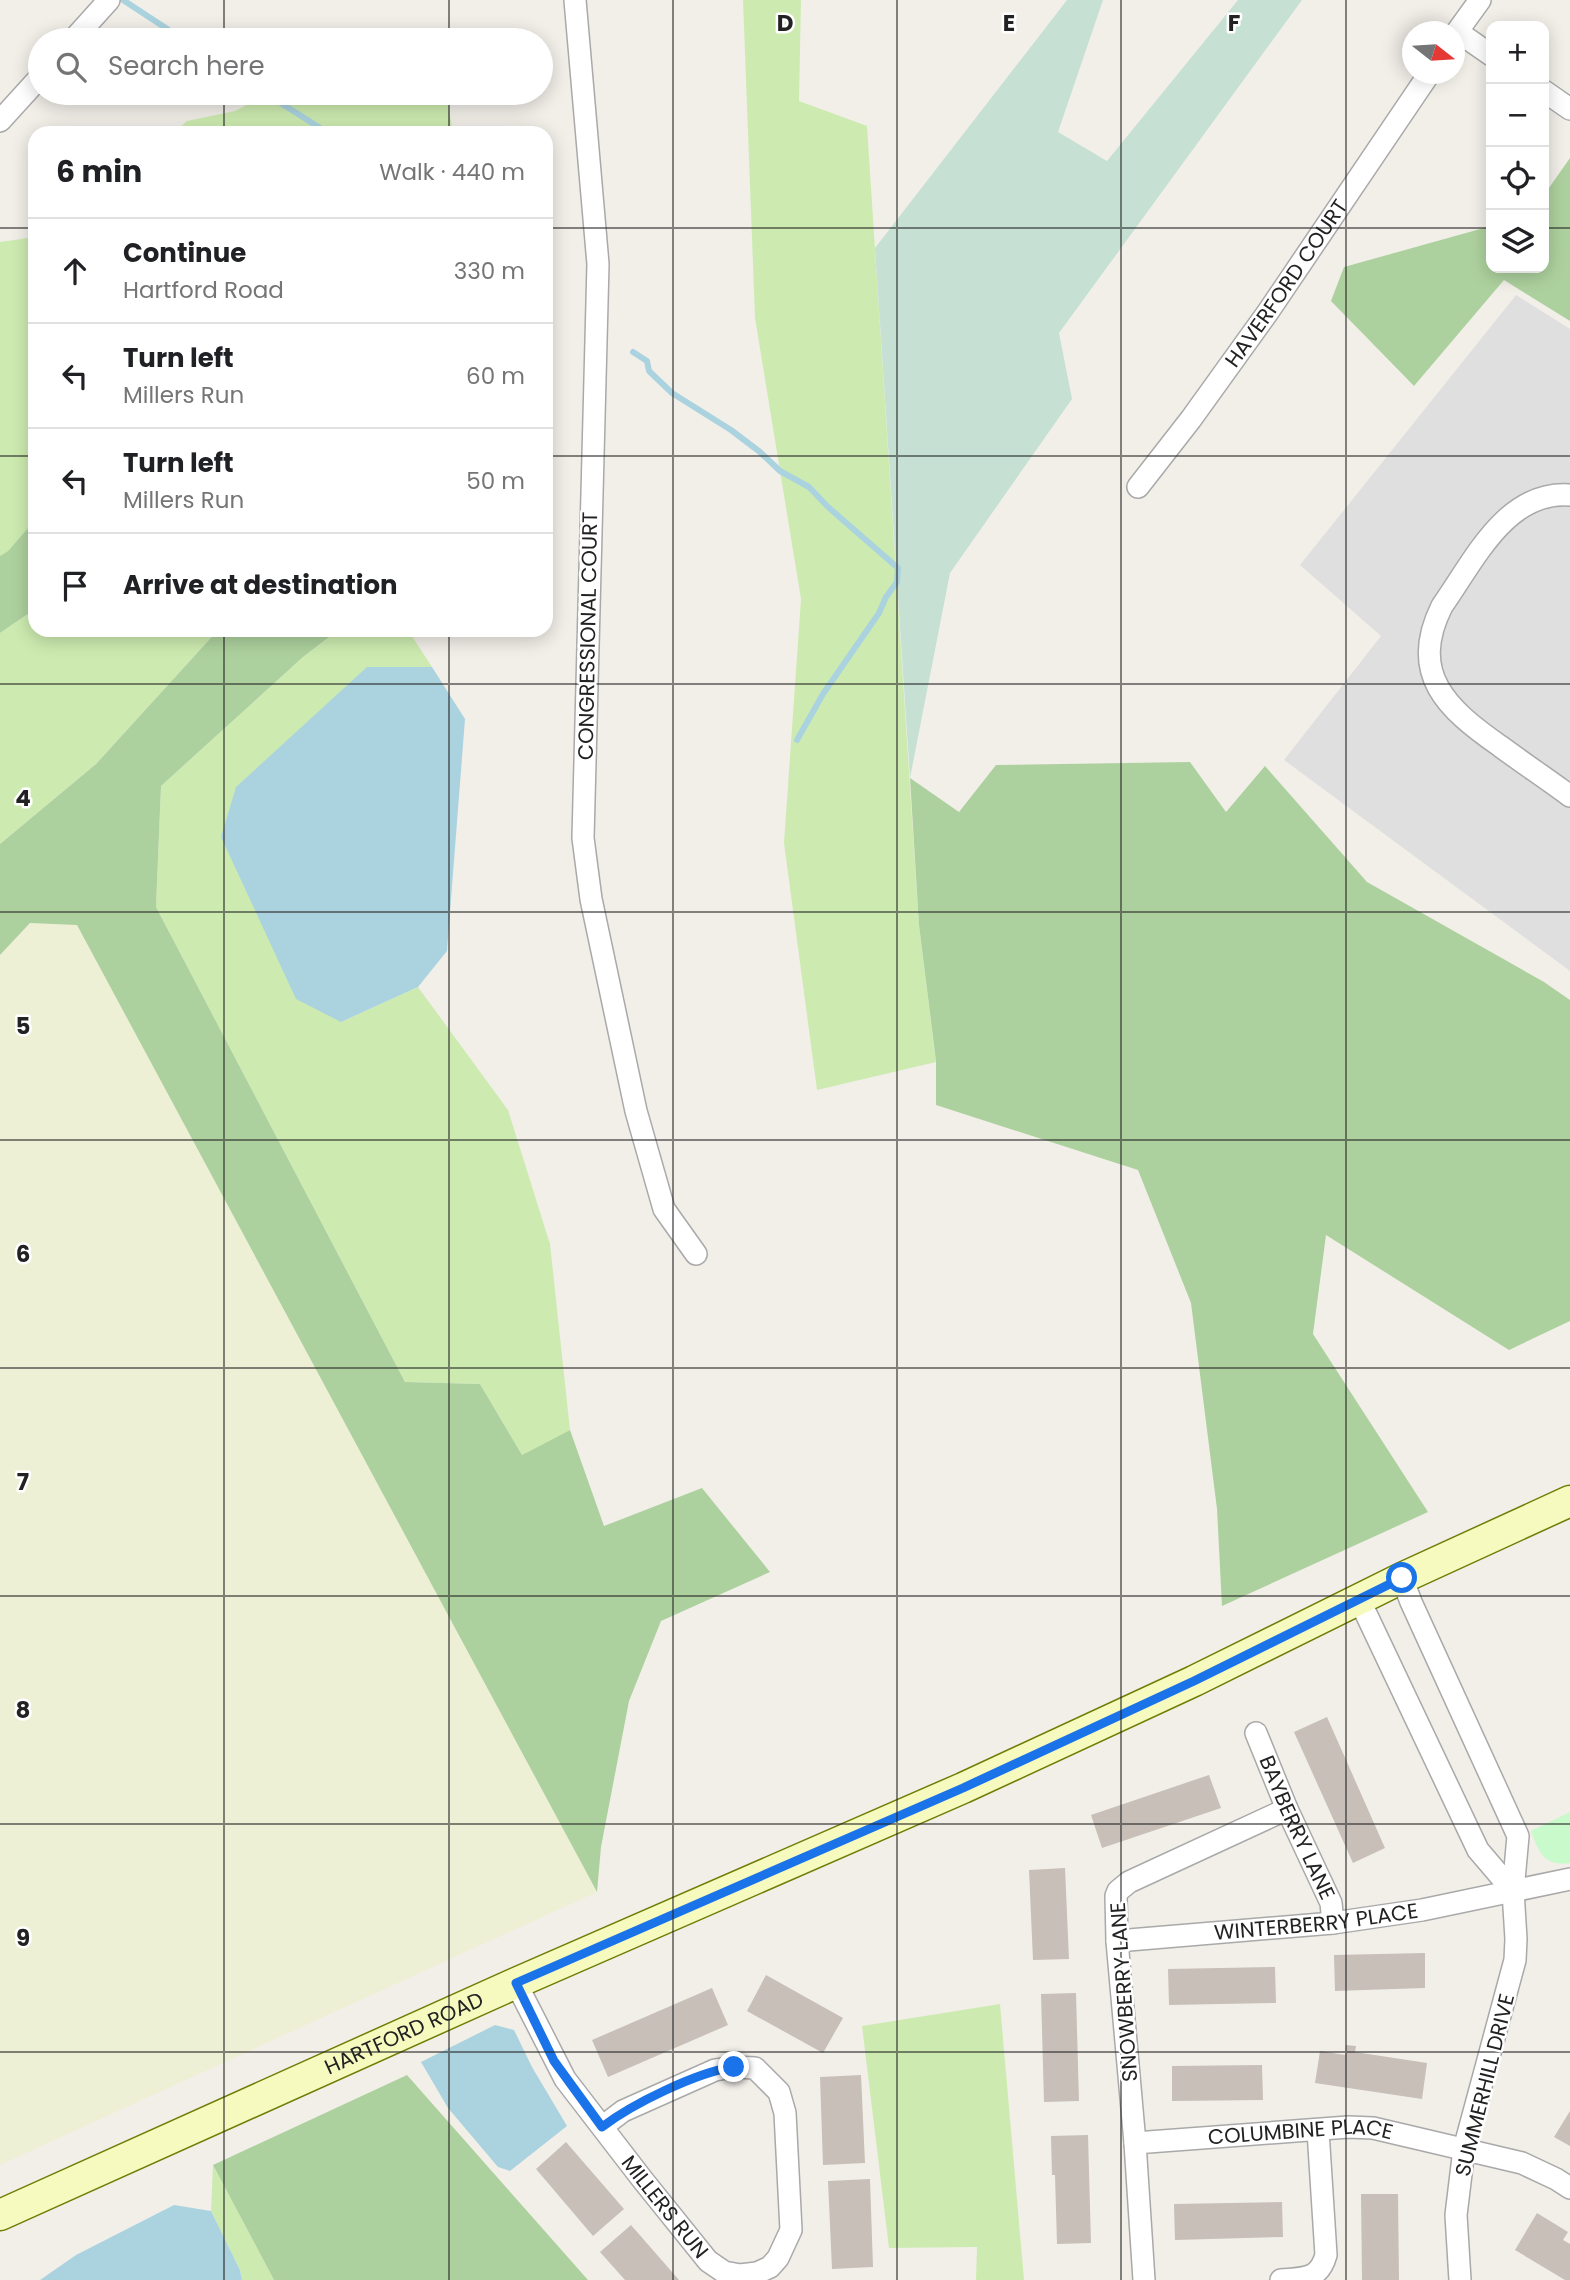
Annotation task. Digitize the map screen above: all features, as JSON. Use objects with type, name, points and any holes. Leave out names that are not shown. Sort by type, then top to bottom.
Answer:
[{"type":"main road","name":"HARTFORD ROAD","points":[[0,2215],[516,1983],[963,1788],[1194,1681],[1402,1578],[1570,1501]]},
{"type":"street","points":[[84,28],[109,0]]},
{"type":"street","name":"CONGRESSIONAL COURT","points":[[575,0],[597,264],[583,838],[591,899],[636,1111],[664,1209],[696,1254]]},
{"type":"street","points":[[1465,21],[1480,0]]},
{"type":"street","points":[[1465,39],[1486,52]]},
{"type":"street","name":"HAVERFORD COURT","points":[[1138,487],[1268,312],[1422,84]]},
{"type":"street","points":[[0,121],[28,90]]},
{"type":"street","points":[[1549,94],[1570,108]]},
{"type":"street","points":[[1570,495],[1542,497],[1529,502],[1500,525],[1442,606],[1435,620],[1429,655],[1438,691],[1448,705],[1466,723],[1570,796]]},
{"type":"street","name":"SUMMERHILL DRIVE","points":[[1402,1578],[1518,1836],[1513,1891],[1515,1960],[1464,2149],[1456,2215],[1460,2280]]},
{"type":"street","points":[[1359,1599],[1478,1850],[1513,1891],[1570,1879]]},
{"type":"street","name":"BAYBERRY LANE","points":[[1256,1733],[1287,1809],[1331,1903],[1333,1923]]},
{"type":"street","name":"SNOWBERRY LANE","points":[[1144,2280],[1117,1941],[1116,1896],[1123,1886],[1287,1809]]},
{"type":"street","name":"WINTERBERRY PLACE","points":[[1117,1941],[1333,1923],[1422,1910],[1513,1891]]},
{"type":"street","name":"MILLERS RUN","points":[[516,1983],[554,2061],[602,2127],[708,2261],[724,2272],[740,2275],[757,2273],[770,2267],[778,2258],[792,2230],[785,2113],[779,2092],[755,2068],[715,2070],[623,2111],[602,2127]]},
{"type":"street","name":"COLUMBINE PLACE","points":[[1135,2143],[1318,2131],[1349,2126],[1373,2128],[1522,2163],[1570,2188]]},
{"type":"street","points":[[1281,2280],[1312,2276],[1320,2271],[1326,2255],[1318,2131]]},
{"type":"shaded area","points":[[1516,295],[1570,329],[1570,971],[1284,760],[1381,636],[1300,565]]},
{"type":"green space","points":[[743,0],[801,0],[799,101],[867,126],[919,925],[936,1062],[817,1090],[784,843],[801,599],[755,318]]},
{"type":"green space","points":[[1067,0],[1103,0],[1058,132],[1107,161],[1238,0],[1302,0],[1059,333],[1072,399],[950,573],[910,778],[875,248]]},
{"type":"green space","points":[[246,105],[448,105],[452,126],[181,126],[187,121],[235,111]]},
{"type":"green space","points":[[1570,158],[1570,321],[1504,280],[1414,386],[1331,301],[1344,267],[1486,227],[1486,273],[1549,273],[1549,188]]},
{"type":"green space","points":[[28,238],[28,528],[8,551],[0,556],[0,242]]},
{"type":"green space","points":[[28,528],[28,614],[0,633],[0,556],[8,551]]},
{"type":"green space","points":[[28,614],[28,637],[212,637],[96,764],[0,844],[0,633]]},
{"type":"green space","points":[[212,637],[329,637],[303,657],[161,786],[156,907],[405,1382],[480,1384],[522,1455],[570,1430],[604,1526],[702,1488],[770,1572],[661,1621],[629,1701],[601,1847],[597,1892],[77,925],[30,923],[0,955],[0,844],[96,764]]},
{"type":"green space","points":[[329,637],[413,637],[432,667],[367,668],[341,1022],[418,987],[508,1110],[550,1244],[570,1430],[522,1455],[480,1384],[405,1382],[156,907],[161,786],[303,657]]},
{"type":"green space","points":[[1190,762],[1226,812],[1265,766],[1367,882],[1544,982],[1570,1000],[1570,1321],[1509,1350],[1326,1235],[1313,1334],[1428,1512],[1222,1606],[1217,1509],[1191,1303],[1138,1170],[936,1105],[936,1061],[919,925],[910,778],[959,812],[996,765]]},
{"type":"green space","points":[[30,923],[77,924],[597,1892],[0,2165],[0,955]]},
{"type":"green space","points":[[1570,1812],[1570,1863],[1554,1863],[1540,1851],[1531,1831]]},
{"type":"green space","points":[[1000,2004],[1024,2280],[976,2280],[977,2247],[889,2248],[862,2026]]},
{"type":"green space","points":[[407,2075],[588,2280],[274,2280],[213,2165]]},
{"type":"green space","points":[[213,2165],[274,2280],[242,2280],[240,2270],[211,2211]]},
{"type":"water","points":[[367,667],[432,667],[465,719],[447,951],[418,987],[341,1022],[296,999],[221,837],[236,787]]},
{"type":"water","points":[[495,2025],[514,2030],[532,2067],[567,2126],[510,2171],[498,2167],[448,2108],[421,2062]]},
{"type":"water","points":[[174,2205],[211,2211],[240,2270],[242,2280],[40,2280],[76,2255]]},
{"type":"building","points":[[1327,1717],[1385,1848],[1353,1863],[1294,1732]]},
{"type":"building","points":[[1209,1775],[1221,1808],[1102,1848],[1091,1815]]},
{"type":"building","points":[[1065,1868],[1069,1959],[1033,1960],[1029,1870]]},
{"type":"building","points":[[1425,1953],[1425,1988],[1335,1991],[1334,1955]]},
{"type":"building","points":[[1275,1967],[1276,2003],[1169,2005],[1168,1969]]},
{"type":"building","points":[[766,1975],[843,2018],[823,2053],[747,2011]]},
{"type":"building","points":[[712,1988],[728,2025],[608,2077],[592,2040]]},
{"type":"building","points":[[1076,1993],[1079,2101],[1044,2102],[1041,1994]]},
{"type":"building","points":[[1346,2045],[1356,2046],[1355,2052],[1427,2063],[1422,2099],[1315,2083],[1320,2051],[1345,2055]]},
{"type":"building","points":[[1262,2065],[1263,2100],[1172,2101],[1172,2066]]},
{"type":"building","points":[[861,2075],[865,2163],[823,2165],[820,2077]]},
{"type":"building","points":[[1570,2111],[1570,2146],[1554,2137]]},
{"type":"building","points":[[1088,2135],[1091,2243],[1057,2244],[1051,2136]]},
{"type":"building","points":[[566,2142],[624,2209],[593,2236],[536,2169]]},
{"type":"building","points":[[870,2179],[873,2267],[832,2269],[828,2181]]},
{"type":"building","points":[[1361,2194],[1398,2194],[1399,2280],[1362,2280]]},
{"type":"building","points":[[1282,2202],[1283,2237],[1175,2240],[1174,2204]]},
{"type":"building","points":[[1537,2213],[1568,2232],[1563,2240],[1570,2244],[1570,2280],[1565,2280],[1515,2250]]},
{"type":"building","points":[[631,2225],[679,2280],[625,2280],[600,2252]]},
{"type":"waterway","points":[[123,0],[166,28]]},
{"type":"waterway","points":[[284,105],[317,126]]},
{"type":"waterway","points":[[633,352],[647,361],[649,371],[672,393],[731,430],[780,471],[809,487],[898,568],[897,582],[879,613],[823,694],[797,740]]},
{"type":"route","points":[[734,2067],[715,2070],[623,2111],[602,2127],[554,2061],[516,1983],[963,1788],[1194,1681],[1402,1578]]}]
